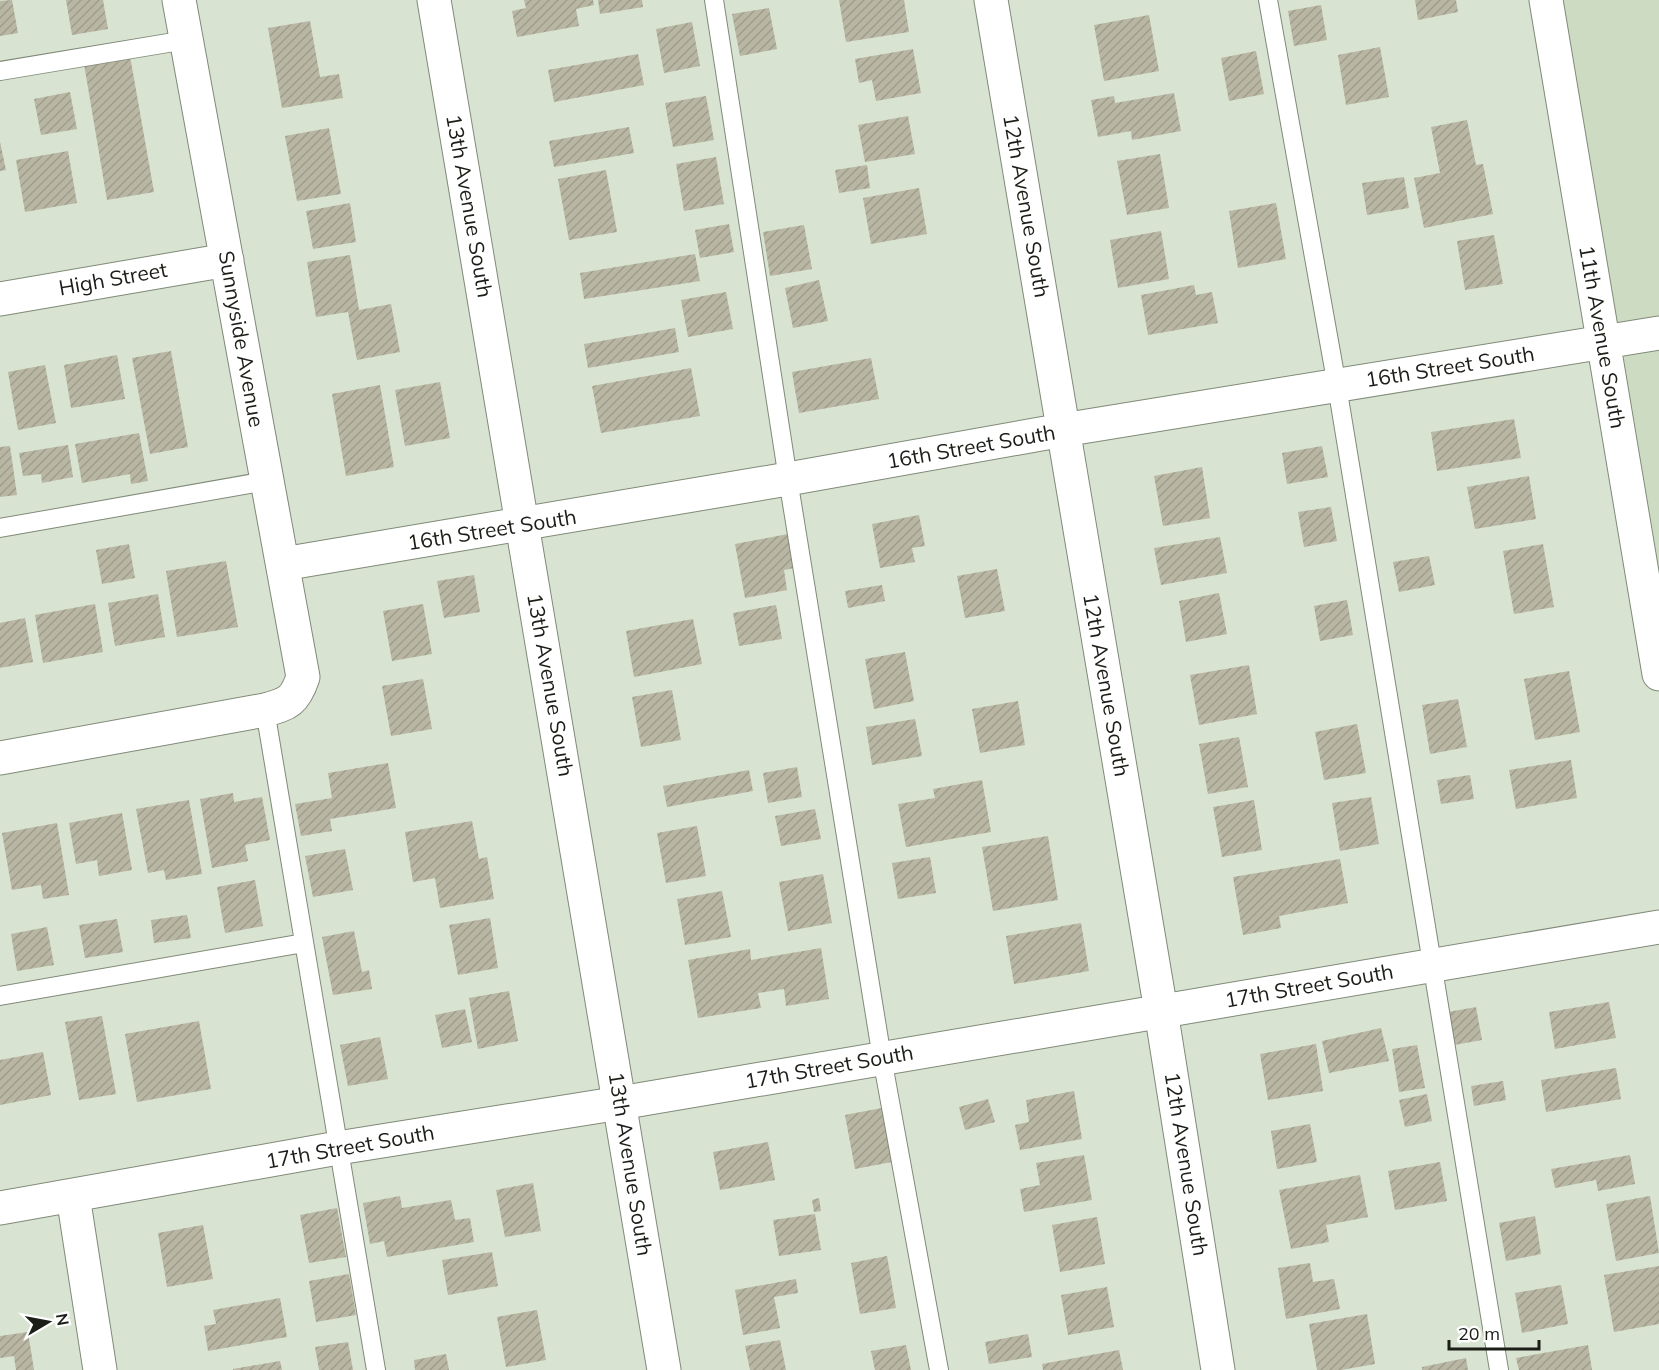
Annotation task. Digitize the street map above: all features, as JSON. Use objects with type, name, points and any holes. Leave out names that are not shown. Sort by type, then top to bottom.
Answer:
[{"type":"street","name":"Sunnyside Avenue","points":[[179,0],[303,677],[291,700],[265,710]]},
{"type":"street","name":"13th Avenue South","points":[[434,0],[524,525],[664,1370]]},
{"type":"street","name":"12th Avenue South","points":[[991,0],[1161,1011],[1218,1370]]},
{"type":"street","name":"11th Avenue South","points":[[1546,0],[1659,674]]},
{"type":"street","name":"High Street","points":[[0,298],[227,260]]},
{"type":"street","name":"16th Street South","points":[[284,564],[788,480],[1063,430],[1659,333]]},
{"type":"street","points":[[0,758],[265,710]]},
{"type":"street","name":"17th Street South","points":[[0,1208],[338,1148],[620,1103],[1659,927]]},
{"type":"street","points":[[73,1196],[100,1370]]},
{"type":"lane","points":[[714,0],[788,480],[882,1058],[939,1370]]},
{"type":"lane","points":[[1268,0],[1337,386],[1499,1370]]},
{"type":"lane","points":[[0,70],[186,40]]},
{"type":"lane","points":[[0,528],[266,481]]},
{"type":"lane","points":[[265,710],[376,1370]]},
{"type":"lane","points":[[0,996],[304,943]]},
{"type":"shaded area","points":[[1546,0],[1659,0],[1659,674]]},
{"type":"building","points":[[12,0],[18,33],[0,36],[0,1]]},
{"type":"building","points":[[66,0],[103,0],[108,29],[72,35]]},
{"type":"building","points":[[524,0],[593,0],[594,5],[576,9],[579,26],[517,37],[512,11],[526,8]]},
{"type":"building","points":[[598,0],[642,0],[643,7],[600,14]]},
{"type":"building","points":[[839,0],[904,0],[909,32],[846,42]]},
{"type":"building","points":[[1415,0],[1456,0],[1458,12],[1418,20]]},
{"type":"building","points":[[1321,5],[1327,40],[1294,46],[1288,11]]},
{"type":"building","points":[[769,8],[777,49],[740,56],[732,14]]},
{"type":"building","points":[[1149,15],[1159,71],[1104,81],[1094,25]]},
{"type":"building","points":[[310,21],[320,77],[339,74],[343,98],[282,108],[268,28]]},
{"type":"building","points":[[692,22],[700,66],[664,73],[656,29]]},
{"type":"building","points":[[1380,47],[1389,97],[1346,105],[1338,55]]},
{"type":"building","points":[[913,49],[921,93],[876,101],[872,80],[859,83],[855,59]]},
{"type":"building","points":[[1256,51],[1264,94],[1229,101],[1221,58]]},
{"type":"building","points":[[638,54],[644,85],[554,102],[548,70]]},
{"type":"building","points":[[130,56],[154,192],[107,200],[84,64]]},
{"type":"building","points":[[70,92],[77,129],[41,135],[34,99]]},
{"type":"building","points":[[1174,93],[1181,131],[1132,140],[1131,131],[1098,137],[1091,100],[1114,96],[1115,103]]},
{"type":"building","points":[[706,96],[714,140],[673,147],[665,103]]},
{"type":"building","points":[[908,116],[915,154],[865,162],[858,125]]},
{"type":"building","points":[[1467,120],[1476,165],[1483,164],[1493,214],[1424,228],[1414,178],[1440,173],[1431,127]]},
{"type":"building","points":[[629,127],[634,153],[554,167],[549,141]]},
{"type":"building","points":[[329,128],[341,194],[297,201],[285,136]]},
{"type":"building","points":[[0,142],[6,170],[0,171]]},
{"type":"building","points":[[68,151],[77,203],[25,212],[16,160]]},
{"type":"building","points":[[1160,154],[1169,208],[1127,215],[1117,161]]},
{"type":"building","points":[[716,157],[724,204],[684,211],[676,164]]},
{"type":"building","points":[[867,165],[870,188],[839,193],[835,170]]},
{"type":"building","points":[[606,170],[617,232],[569,240],[558,179]]},
{"type":"building","points":[[1404,177],[1409,208],[1367,215],[1362,183]]},
{"type":"building","points":[[919,188],[927,234],[871,244],[863,198]]},
{"type":"building","points":[[350,203],[356,242],[313,249],[306,211]]},
{"type":"building","points":[[1276,203],[1286,259],[1238,268],[1229,211]]},
{"type":"building","points":[[729,224],[734,252],[700,258],[695,230]]},
{"type":"building","points":[[804,225],[812,269],[770,276],[763,232]]},
{"type":"building","points":[[1161,231],[1169,279],[1118,288],[1110,240]]},
{"type":"building","points":[[1494,235],[1503,284],[1465,290],[1457,241]]},
{"type":"building","points":[[695,254],[700,281],[584,299],[580,273]]},
{"type":"building","points":[[350,255],[359,310],[391,304],[400,352],[357,360],[348,312],[316,317],[307,262]]},
{"type":"building","points":[[819,280],[828,321],[793,328],[785,288]]},
{"type":"building","points":[[1194,285],[1196,295],[1212,292],[1218,323],[1148,335],[1141,295]]},
{"type":"building","points":[[726,292],[733,329],[688,337],[681,300]]},
{"type":"building","points":[[675,328],[679,352],[588,368],[584,344]]},
{"type":"building","points":[[171,351],[188,447],[150,454],[132,358]]},
{"type":"building","points":[[117,355],[125,399],[71,408],[64,365]]},
{"type":"building","points":[[871,358],[879,399],[799,413],[792,372]]},
{"type":"building","points":[[45,365],[56,423],[18,430],[8,372]]},
{"type":"building","points":[[691,368],[700,416],[601,433],[592,386]]},
{"type":"building","points":[[440,382],[450,438],[405,446],[395,390]]},
{"type":"building","points":[[380,385],[394,467],[346,476],[332,394]]},
{"type":"building","points":[[1514,419],[1521,458],[1437,471],[1431,432]]},
{"type":"building","points":[[139,433],[148,481],[131,484],[130,474],[82,483],[75,444]]},
{"type":"building","points":[[68,445],[73,477],[42,483],[41,474],[23,476],[19,453]]},
{"type":"building","points":[[10,446],[17,495],[0,497],[0,447]]},
{"type":"building","points":[[1322,446],[1328,477],[1287,484],[1282,453]]},
{"type":"building","points":[[1202,467],[1210,518],[1163,526],[1154,476]]},
{"type":"building","points":[[1529,476],[1536,519],[1475,529],[1467,487]]},
{"type":"building","points":[[1331,507],[1337,541],[1304,547],[1298,512]]},
{"type":"building","points":[[919,515],[925,546],[912,548],[915,562],[880,568],[872,524]]},
{"type":"building","points":[[793,533],[799,567],[784,570],[787,590],[745,598],[735,544]]},
{"type":"building","points":[[1220,537],[1227,573],[1161,585],[1154,548]]},
{"type":"building","points":[[129,544],[135,578],[102,584],[96,550]]},
{"type":"building","points":[[1543,544],[1554,607],[1514,614],[1503,551]]},
{"type":"building","points":[[1429,556],[1435,585],[1399,592],[1393,562]]},
{"type":"building","points":[[226,561],[238,627],[177,637],[166,571]]},
{"type":"building","points":[[997,569],[1005,611],[965,618],[957,576]]},
{"type":"building","points":[[474,575],[480,612],[444,618],[437,581]]},
{"type":"building","points":[[882,585],[885,601],[848,608],[845,591]]},
{"type":"building","points":[[1219,593],[1227,634],[1186,642],[1179,601]]},
{"type":"building","points":[[158,594],[165,637],[115,646],[108,603]]},
{"type":"building","points":[[1347,600],[1353,635],[1320,641],[1314,606]]},
{"type":"building","points":[[95,604],[103,652],[43,663],[35,615]]},
{"type":"building","points":[[423,604],[432,654],[392,661],[383,611]]},
{"type":"building","points":[[776,605],[782,639],[739,646],[733,613]]},
{"type":"building","points":[[25,618],[33,662],[0,668],[0,623]]},
{"type":"building","points":[[693,619],[702,664],[634,677],[626,631]]},
{"type":"building","points":[[905,652],[914,701],[874,709],[865,659]]},
{"type":"building","points":[[1249,665],[1257,714],[1199,725],[1190,675]]},
{"type":"building","points":[[1569,671],[1580,732],[1535,740],[1524,679]]},
{"type":"building","points":[[423,679],[432,729],[391,736],[382,686]]},
{"type":"building","points":[[672,690],[681,740],[641,747],[632,697]]},
{"type":"building","points":[[1458,699],[1467,747],[1430,754],[1422,705]]},
{"type":"building","points":[[1018,701],[1025,745],[980,753],[972,709]]},
{"type":"building","points":[[915,719],[922,756],[872,765],[866,727]]},
{"type":"building","points":[[1357,724],[1366,773],[1324,780],[1315,732]]},
{"type":"building","points":[[1239,737],[1248,787],[1208,794],[1199,744]]},
{"type":"building","points":[[1571,760],[1577,798],[1516,809],[1509,770]]},
{"type":"building","points":[[388,763],[396,808],[330,819],[332,831],[301,836],[295,804],[332,798],[328,773]]},
{"type":"building","points":[[797,767],[802,797],[768,803],[763,773]]},
{"type":"building","points":[[749,770],[753,791],[667,807],[663,786]]},
{"type":"building","points":[[1470,775],[1474,799],[1441,804],[1437,780]]},
{"type":"building","points":[[982,780],[991,832],[906,847],[898,804],[935,798],[933,789]]},
{"type":"building","points":[[233,793],[234,802],[262,797],[270,840],[245,845],[248,861],[212,868],[200,799]]},
{"type":"building","points":[[1371,797],[1379,844],[1340,851],[1332,803]]},
{"type":"building","points":[[189,800],[202,874],[166,880],[164,870],[148,873],[136,809]]},
{"type":"building","points":[[1254,800],[1262,850],[1222,857],[1213,807]]},
{"type":"building","points":[[815,809],[821,839],[781,846],[775,816]]},
{"type":"building","points":[[122,813],[132,870],[99,876],[97,860],[76,864],[69,823]]},
{"type":"building","points":[[472,821],[479,859],[487,857],[494,899],[440,908],[435,878],[413,882],[405,832]]},
{"type":"building","points":[[57,823],[69,895],[43,899],[41,885],[12,890],[2,833]]},
{"type":"building","points":[[697,826],[706,876],[666,883],[657,833]]},
{"type":"building","points":[[1048,836],[1058,900],[993,911],[982,847]]},
{"type":"building","points":[[345,849],[353,890],[313,897],[305,856]]},
{"type":"building","points":[[930,857],[936,893],[898,899],[892,863]]},
{"type":"building","points":[[1340,859],[1348,903],[1279,916],[1281,928],[1243,935],[1233,877]]},
{"type":"building","points":[[823,874],[832,923],[788,931],[779,882]]},
{"type":"building","points":[[255,880],[263,926],[225,933],[217,887]]},
{"type":"building","points":[[722,891],[731,937],[685,945],[677,899]]},
{"type":"building","points":[[187,915],[191,938],[154,943],[151,920]]},
{"type":"building","points":[[490,918],[498,968],[458,975],[449,925]]},
{"type":"building","points":[[117,919],[123,952],[85,958],[79,925]]},
{"type":"building","points":[[1081,923],[1089,971],[1014,984],[1006,936]]},
{"type":"building","points":[[47,927],[54,965],[17,971],[11,934]]},
{"type":"building","points":[[354,931],[362,972],[369,970],[372,989],[333,995],[322,937]]},
{"type":"building","points":[[821,948],[829,999],[786,1006],[784,989],[758,993],[761,1008],[698,1018],[688,960],[750,949],[751,960]]},
{"type":"building","points":[[509,991],[518,1041],[478,1049],[469,998]]},
{"type":"building","points":[[1609,1002],[1616,1038],[1555,1049],[1549,1012]]},
{"type":"building","points":[[1476,1007],[1482,1040],[1454,1045],[1448,1012]]},
{"type":"building","points":[[465,1009],[472,1042],[442,1048],[435,1015]]},
{"type":"building","points":[[102,1016],[116,1094],[79,1100],[65,1022]]},
{"type":"building","points":[[199,1021],[211,1089],[137,1102],[125,1034]]},
{"type":"building","points":[[1381,1028],[1389,1061],[1329,1073],[1322,1041]]},
{"type":"building","points":[[380,1037],[388,1079],[348,1086],[340,1045]]},
{"type":"building","points":[[1316,1044],[1323,1091],[1268,1100],[1260,1054]]},
{"type":"building","points":[[1417,1045],[1425,1088],[1399,1092],[1392,1049]]},
{"type":"building","points":[[43,1052],[51,1095],[0,1105],[0,1060]]},
{"type":"building","points":[[1616,1068],[1621,1099],[1546,1112],[1541,1080]]},
{"type":"building","points":[[1503,1081],[1506,1100],[1474,1106],[1471,1086]]},
{"type":"building","points":[[1074,1091],[1082,1139],[1020,1150],[1015,1125],[1029,1122],[1026,1100]]},
{"type":"building","points":[[1427,1094],[1432,1121],[1405,1127],[1399,1100]]},
{"type":"building","points":[[988,1099],[995,1122],[965,1130],[959,1107]]},
{"type":"building","points":[[887,1107],[897,1161],[855,1169],[845,1115]]},
{"type":"building","points":[[1310,1124],[1317,1162],[1277,1169],[1271,1131]]},
{"type":"building","points":[[768,1142],[775,1180],[720,1190],[713,1152]]},
{"type":"building","points":[[1084,1155],[1092,1200],[1024,1212],[1020,1189],[1040,1185],[1036,1163]]},
{"type":"building","points":[[1630,1155],[1635,1184],[1598,1191],[1596,1180],[1555,1188],[1551,1169]]},
{"type":"building","points":[[1440,1162],[1447,1201],[1395,1210],[1388,1171]]},
{"type":"building","points":[[1360,1175],[1368,1217],[1326,1225],[1329,1242],[1291,1249],[1279,1190]]},
{"type":"building","points":[[533,1183],[541,1231],[505,1237],[496,1190]]},
{"type":"building","points":[[400,1196],[402,1208],[451,1200],[455,1220],[470,1218],[474,1242],[387,1257],[384,1241],[370,1244],[363,1203]]},
{"type":"building","points":[[1650,1196],[1659,1253],[1616,1261],[1606,1204]]},
{"type":"building","points":[[819,1198],[821,1211],[814,1212],[812,1200]]},
{"type":"building","points":[[337,1208],[346,1257],[309,1263],[300,1215]]},
{"type":"building","points":[[815,1214],[821,1250],[779,1256],[773,1220]]},
{"type":"building","points":[[1535,1216],[1541,1254],[1506,1261],[1499,1223]]},
{"type":"building","points":[[1097,1217],[1105,1264],[1060,1272],[1052,1225]]},
{"type":"building","points":[[203,1225],[213,1279],[167,1287],[158,1233]]},
{"type":"building","points":[[492,1252],[498,1286],[448,1295],[442,1260]]},
{"type":"building","points":[[887,1256],[896,1308],[860,1314],[851,1263]]},
{"type":"building","points":[[1310,1263],[1313,1282],[1334,1279],[1340,1309],[1286,1319],[1278,1268]]},
{"type":"building","points":[[1659,1266],[1659,1324],[1614,1332],[1604,1275]]},
{"type":"building","points":[[349,1274],[356,1315],[316,1322],[309,1281]]},
{"type":"building","points":[[796,1279],[798,1293],[774,1297],[780,1328],[743,1335],[735,1290]]},
{"type":"building","points":[[1561,1285],[1568,1324],[1522,1333],[1515,1293]]},
{"type":"building","points":[[1107,1287],[1114,1327],[1068,1335],[1061,1295]]},
{"type":"building","points":[[280,1298],[287,1337],[208,1351],[204,1326],[216,1324],[213,1310]]},
{"type":"building","points":[[537,1310],[546,1360],[506,1367],[497,1317]]},
{"type":"building","points":[[1367,1314],[1375,1364],[1341,1370],[1317,1370],[1309,1324]]},
{"type":"building","points":[[28,1332],[34,1370],[16,1370],[14,1356],[0,1358],[0,1336]]},
{"type":"building","points":[[1028,1334],[1032,1357],[989,1364],[985,1342]]},
{"type":"building","points":[[780,1340],[786,1370],[750,1370],[745,1346]]},
{"type":"building","points":[[348,1342],[353,1370],[319,1370],[315,1347]]},
{"type":"building","points":[[906,1345],[911,1370],[875,1370],[871,1351]]},
{"type":"building","points":[[1588,1345],[1592,1370],[1519,1370],[1516,1358]]},
{"type":"building","points":[[1119,1350],[1123,1370],[1043,1370],[1042,1364]]},
{"type":"building","points":[[446,1354],[449,1370],[415,1370],[414,1360]]},
{"type":"building","points":[[1466,1358],[1468,1370],[1422,1370],[1422,1367]]},
{"type":"building","points":[[280,1361],[282,1370],[233,1370],[233,1369]]}]
